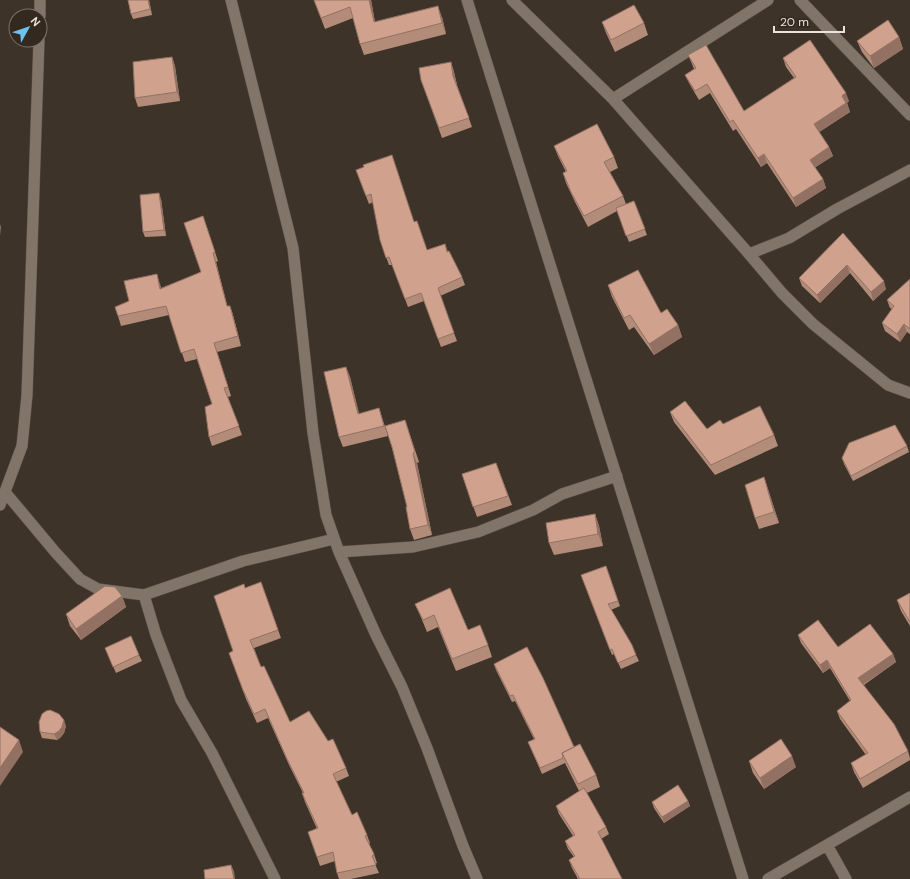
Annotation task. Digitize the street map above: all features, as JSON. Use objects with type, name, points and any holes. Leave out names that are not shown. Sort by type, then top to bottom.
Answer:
[{"type":"street","points":[[231,0],[293,248],[313,433],[326,515],[339,552],[376,635],[402,687],[477,879]]},
{"type":"street","points":[[467,0],[743,879]]},
{"type":"street","points":[[512,0],[613,99],[782,293],[813,324],[888,384],[910,393]]},
{"type":"street","points":[[613,99],[768,0]]},
{"type":"street","points":[[800,0],[910,115]]},
{"type":"street","points":[[0,505],[22,446],[27,395],[39,48]]},
{"type":"street","points":[[749,254],[789,238],[838,209],[910,170]]},
{"type":"street","points":[[339,552],[413,547],[478,532],[527,513],[562,494],[617,476]]},
{"type":"street","points":[[5,492],[56,553],[80,579],[98,589],[144,595],[243,561],[334,539]]},
{"type":"street","points":[[144,595],[156,635],[181,700],[212,753],[275,879]]},
{"type":"street","points":[[768,879],[910,797]]},
{"type":"street","points":[[827,845],[846,879]]},
{"type":"building","points":[[128,0],[148,0],[150,9],[131,14]]},
{"type":"building","points":[[314,0],[369,0],[374,22],[438,6],[442,23],[360,44],[350,7],[321,18]]},
{"type":"building","points":[[634,5],[644,23],[611,40],[602,22]]},
{"type":"building","points":[[888,20],[899,37],[870,56],[857,41]]},
{"type":"building","points":[[810,40],[846,93],[842,96],[846,103],[814,124],[829,147],[810,160],[823,179],[793,198],[764,154],[758,158],[733,120],[730,122],[707,84],[695,91],[685,75],[696,68],[688,55],[706,45],[744,111],[796,77],[783,58]]},
{"type":"building","points":[[172,57],[177,92],[135,98],[133,62]]},
{"type":"building","points":[[451,62],[453,76],[469,118],[439,128],[421,80],[419,68]]},
{"type":"building","points":[[597,124],[614,157],[604,162],[623,196],[584,216],[571,192],[563,173],[567,171],[554,146]]},
{"type":"building","points":[[392,155],[414,222],[417,221],[427,250],[445,244],[447,252],[449,251],[462,277],[438,288],[454,333],[438,339],[421,293],[405,299],[389,257],[386,258],[380,240],[371,194],[366,196],[356,170],[364,167],[363,165]]},
{"type":"building","points":[[159,193],[164,230],[143,232],[140,195]]},
{"type":"building","points":[[634,201],[645,229],[626,236],[616,208]]},
{"type":"building","points":[[203,216],[215,252],[213,253],[227,306],[230,306],[238,336],[214,343],[228,387],[224,388],[239,426],[209,437],[205,407],[212,404],[194,349],[181,353],[166,306],[118,316],[115,307],[129,301],[124,281],[157,274],[160,289],[201,272],[184,223]]},
{"type":"building","points":[[843,233],[884,281],[871,292],[847,265],[817,295],[799,278]]},
{"type":"building","points":[[638,270],[661,313],[667,309],[678,325],[649,344],[630,315],[624,318],[608,285]]},
{"type":"building","points":[[910,279],[910,329],[904,324],[897,334],[882,323],[894,306],[887,300]]},
{"type":"building","points":[[346,367],[358,414],[379,408],[384,426],[339,437],[324,372]]},
{"type":"building","points":[[685,401],[707,429],[720,420],[723,424],[760,406],[774,435],[711,465],[670,412]]},
{"type":"building","points":[[405,420],[415,452],[413,453],[428,525],[410,529],[407,507],[392,447],[385,426]]},
{"type":"building","points":[[895,425],[907,446],[851,476],[842,458],[849,443]]},
{"type":"building","points":[[496,463],[508,496],[473,507],[462,474]]},
{"type":"building","points":[[764,477],[774,512],[755,518],[745,485]]},
{"type":"building","points":[[595,514],[598,534],[549,543],[546,523]]},
{"type":"building","points":[[606,566],[618,601],[608,604],[632,645],[636,655],[618,663],[612,649],[610,650],[581,575]]},
{"type":"building","points":[[261,582],[278,630],[250,640],[261,667],[264,666],[290,722],[309,711],[328,741],[333,739],[346,768],[333,774],[352,815],[357,812],[367,835],[365,836],[374,854],[372,856],[376,865],[337,873],[333,852],[317,857],[308,832],[318,828],[302,793],[304,793],[265,709],[254,714],[243,690],[229,653],[233,651],[214,596],[244,584],[245,588]]},
{"type":"building","points":[[105,586],[115,587],[122,596],[76,629],[66,614]]},
{"type":"building","points":[[450,588],[468,630],[480,625],[488,645],[452,659],[434,615],[423,620],[415,604]]},
{"type":"building","points":[[910,593],[910,622],[897,600]]},
{"type":"building","points":[[818,620],[838,647],[870,624],[893,654],[858,678],[894,724],[908,751],[860,779],[851,763],[868,753],[837,711],[851,700],[827,660],[820,665],[798,635]]},
{"type":"building","points":[[131,636],[139,655],[113,667],[105,648]]},
{"type":"building","points":[[527,647],[543,678],[574,747],[562,753],[563,758],[540,768],[528,742],[535,739],[513,695],[510,696],[494,664]]},
{"type":"building","points":[[50,710],[59,714],[64,720],[62,727],[54,734],[40,732],[39,722],[42,714]]},
{"type":"building","points":[[0,727],[19,740],[0,768]]},
{"type":"building","points":[[781,739],[792,756],[760,778],[749,761]]},
{"type":"building","points":[[580,744],[596,775],[578,784],[562,753]]},
{"type":"building","points":[[678,785],[688,801],[662,817],[652,802]]},
{"type":"building","points":[[584,788],[606,827],[598,832],[622,879],[580,879],[569,860],[575,856],[565,841],[575,835],[556,806]]},
{"type":"building","points":[[231,865],[234,879],[205,879],[204,870]]}]
